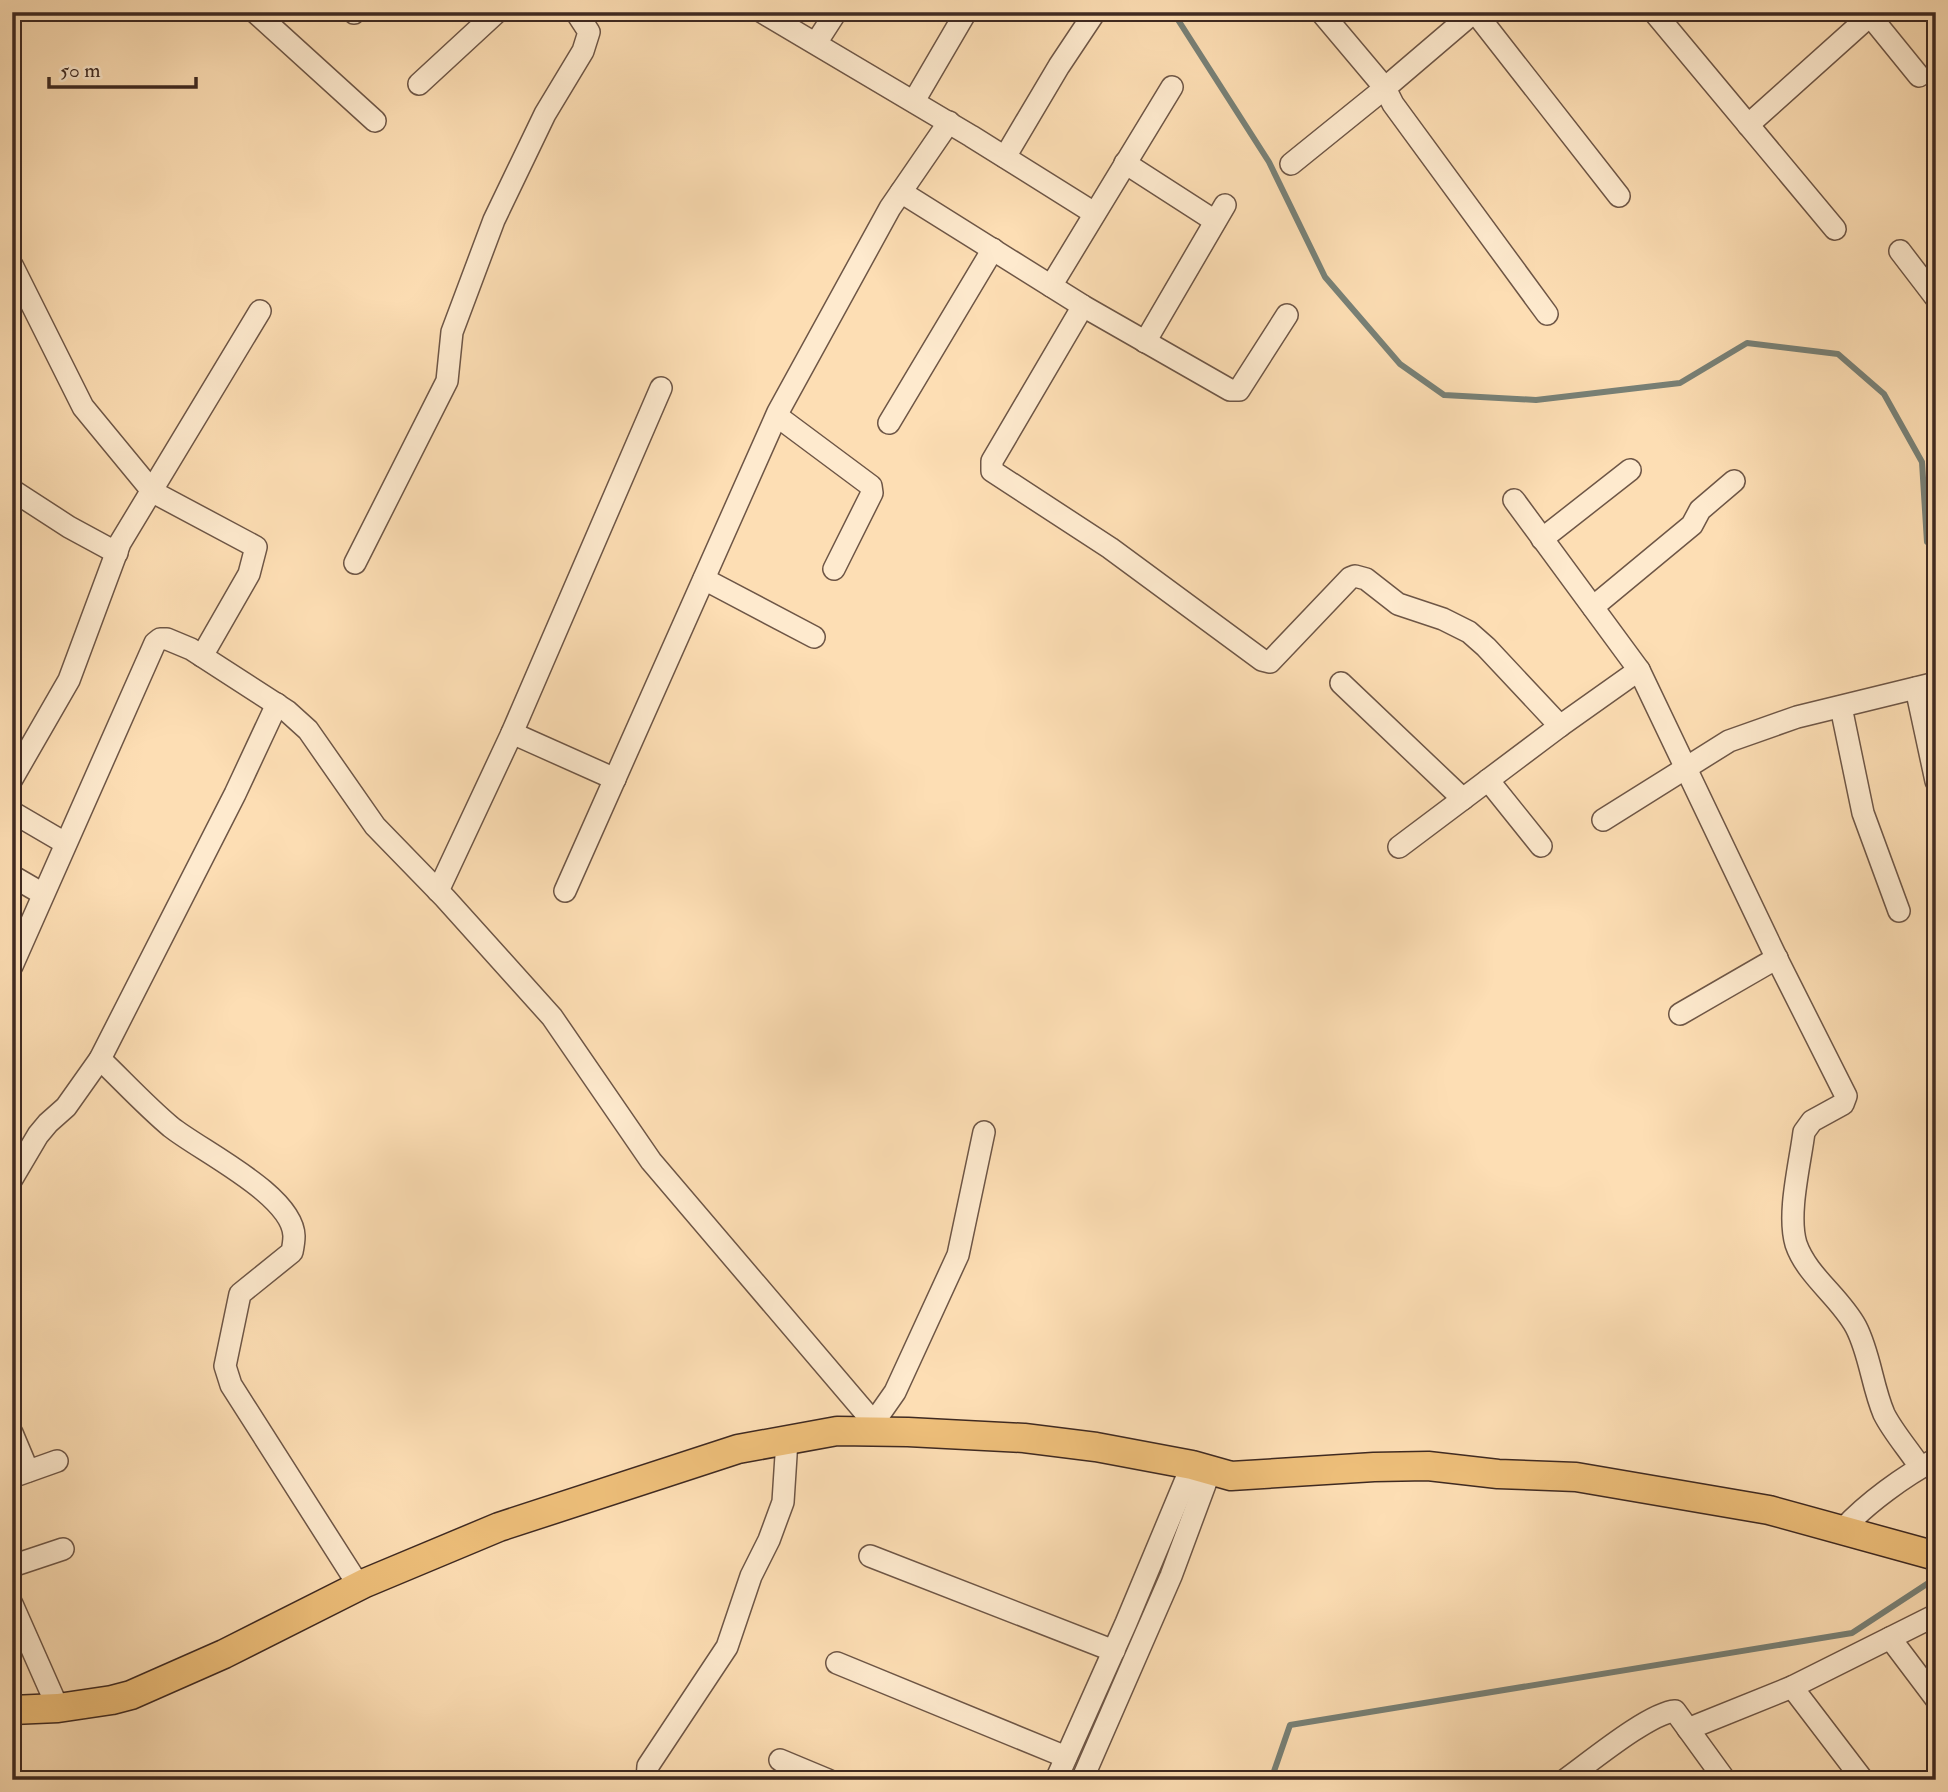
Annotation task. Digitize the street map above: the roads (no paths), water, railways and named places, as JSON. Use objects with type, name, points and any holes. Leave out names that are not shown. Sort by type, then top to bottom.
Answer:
[{"type":"main road","points":[[12,1710],[58,1708],[131,1695],[224,1654],[359,1586],[499,1527],[737,1449],[878,1426],[1096,1447],[1231,1476],[1428,1466],[1498,1474],[1576,1477],[1706,1498],[1843,1529],[1936,1556]]},
{"type":"street","points":[[254,12],[375,121]]},
{"type":"street","points":[[419,84],[497,12]]},
{"type":"street","points":[[355,563],[447,381],[452,332],[494,220],[545,114],[583,51],[589,32],[576,12]]},
{"type":"street","points":[[762,12],[949,122],[1094,213]]},
{"type":"street","points":[[816,43],[836,12]]},
{"type":"street","points":[[914,101],[966,12]]},
{"type":"street","points":[[1005,157],[1059,66],[1095,12]]},
{"type":"street","points":[[1321,12],[1385,88],[1393,104],[1547,314]]},
{"type":"street","points":[[1291,164],[1474,12],[1619,196]]},
{"type":"street","points":[[1654,12],[1835,229]]},
{"type":"street","points":[[1748,125],[1871,13],[1919,76]]},
{"type":"street","points":[[1051,286],[1172,87]]},
{"type":"street","points":[[565,891],[777,416],[890,208],[949,122]]},
{"type":"street","points":[[1125,163],[1220,213],[1145,342]]},
{"type":"street","points":[[901,192],[1083,306],[1230,390],[1239,390],[1287,316]]},
{"type":"street","points":[[889,423],[993,249]]},
{"type":"street","points":[[1900,251],[1936,298]]},
{"type":"street","points":[[12,265],[83,407],[153,492],[256,547],[248,574],[202,656]]},
{"type":"street","points":[[1083,306],[992,461],[992,471],[1111,548],[1262,660],[1270,662],[1350,578],[1355,576],[1366,579],[1398,604],[1443,619],[1469,632],[1560,726]]},
{"type":"street","points":[[12,779],[69,680],[120,543],[260,311]]},
{"type":"street","points":[[439,891],[512,733],[661,388]]},
{"type":"street","points":[[777,416],[871,486],[872,493],[834,569]]},
{"type":"street","points":[[1542,539],[1630,470]]},
{"type":"street","points":[[1592,607],[1692,525],[1700,510],[1734,481]]},
{"type":"street","points":[[12,490],[69,527],[117,553]]},
{"type":"street","points":[[1514,500],[1639,670],[1846,1097],[1843,1104],[1812,1121],[1804,1132],[1793,1219],[1797,1244],[1809,1268],[1833,1294],[1856,1327],[1885,1414],[1928,1463],[1857,1514],[1843,1529]]},
{"type":"street","points":[[704,579],[814,637]]},
{"type":"street","points":[[12,966],[155,643],[160,639],[167,639],[202,656],[277,704],[308,730],[375,826],[439,891],[552,1017],[651,1161],[878,1426],[958,1255],[984,1132]]},
{"type":"street","points":[[1399,847],[1639,670]]},
{"type":"street","points":[[1341,683],[1463,799]]},
{"type":"street","points":[[1603,820],[1729,741],[1797,718],[1926,685],[1936,782]]},
{"type":"street","points":[[12,1179],[38,1135],[66,1107],[100,1059],[229,806],[277,704]]},
{"type":"street","points":[[1842,707],[1863,813],[1899,911]]},
{"type":"street","points":[[512,733],[615,779]]},
{"type":"street","points":[[1488,780],[1541,846]]},
{"type":"street","points":[[12,812],[65,843]]},
{"type":"street","points":[[12,876],[43,894]]},
{"type":"street","points":[[1680,1014],[1777,958]]},
{"type":"street","points":[[100,1059],[172,1128],[249,1180],[277,1202],[286,1214],[295,1234],[292,1252],[240,1294],[225,1366],[231,1385],[359,1586]]},
{"type":"street","points":[[12,1433],[20,1474],[57,1461]]},
{"type":"street","points":[[647,1780],[648,1766],[727,1647],[751,1576],[769,1540],[783,1502],[787,1440]]},
{"type":"street","points":[[1056,1780],[1201,1468]]},
{"type":"street","points":[[1082,1780],[1171,1576],[1201,1468]]},
{"type":"street","points":[[12,1566],[63,1549]]},
{"type":"street","points":[[870,1556],[1114,1651]]},
{"type":"street","points":[[12,1604],[58,1708]]},
{"type":"street","points":[[1688,1729],[1792,1687],[1936,1615]]},
{"type":"street","points":[[1890,1638],[1936,1699]]},
{"type":"street","points":[[837,1663],[1066,1757]]},
{"type":"street","points":[[1792,1687],[1863,1780]]},
{"type":"street","points":[[1565,1780],[1640,1727],[1667,1712],[1675,1711],[1725,1780]]},
{"type":"street","points":[[780,1760],[828,1780]]},
{"type":"waterway","points":[[1173,12],[1269,162],[1325,277],[1400,364],[1444,395],[1536,400],[1680,383],[1747,343],[1838,354],[1884,394],[1922,462],[1927,542],[1936,544]]},
{"type":"waterway","points":[[1271,1780],[1290,1725],[1852,1633],[1936,1578]]}]
